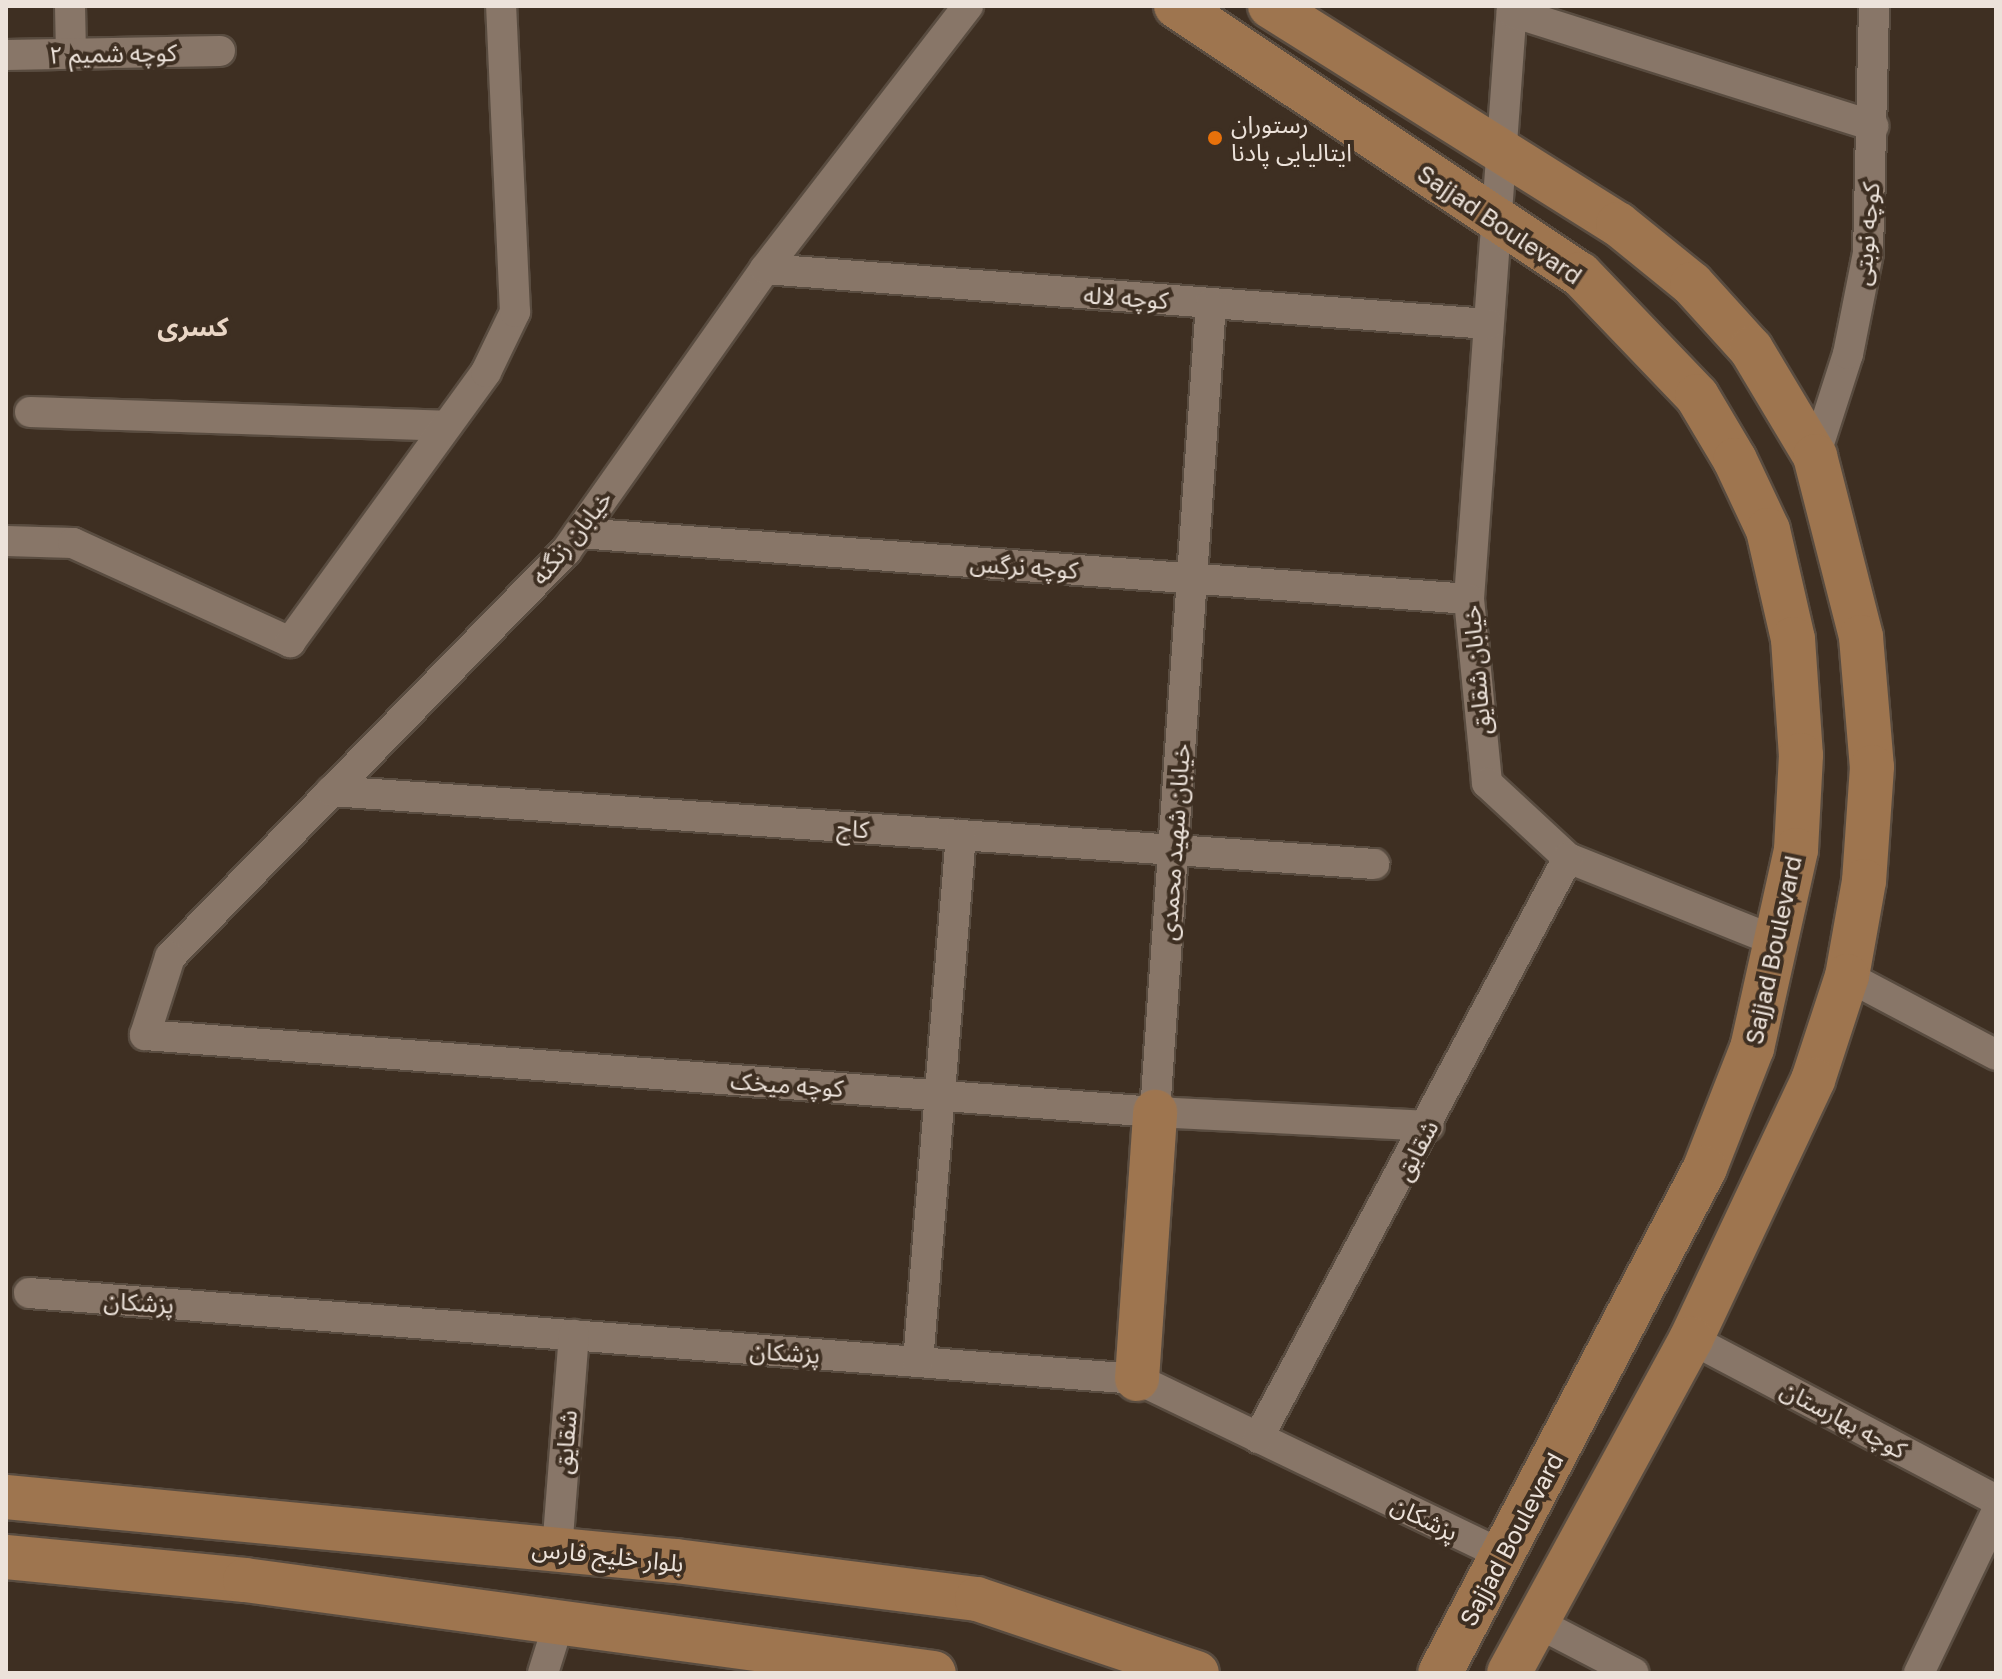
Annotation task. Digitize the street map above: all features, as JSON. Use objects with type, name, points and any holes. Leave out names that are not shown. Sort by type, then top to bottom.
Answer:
[{"type":"main road","name":"Sajjad Boulevard","points":[[1176,6],[1580,274],[1697,396],[1768,530],[1793,639],[1801,755],[1780,943],[1752,1048],[1705,1168],[1440,1673]]},
{"type":"main road","points":[[1270,6],[1618,224],[1692,284],[1751,349],[1815,456],[1861,637],[1872,767],[1864,881],[1847,976],[1813,1080],[1691,1339],[1509,1673]]},
{"type":"main road","name":"خیابان شهید محمدی","points":[[1137,1379],[1155,1112]]},
{"type":"main road","name":"بلوار خلیج فارس","points":[[6,1497],[557,1550],[977,1599],[1197,1673]]},
{"type":"main road","points":[[6,1557],[245,1580],[934,1673]]},
{"type":"street","points":[[70,6],[71,54]]},
{"type":"street","points":[[6,541],[73,543],[290,642],[486,372],[515,312],[501,6]]},
{"type":"street","name":"خیابان زنگنه","points":[[145,1035],[170,957],[579,533],[765,269],[968,6]]},
{"type":"street","name":"کوچه نوبتی","points":[[1815,456],[1859,308],[1873,126],[1874,6]]},
{"type":"street","points":[[1512,9],[1873,126]]},
{"type":"street","name":"خیابان شقایق","points":[[1512,9],[1506,152],[1488,324],[1469,599],[1487,783],[1568,858],[1780,943]]},
{"type":"street","name":"کوچه شمیم ۲","points":[[6,55],[220,51]]},
{"type":"street","name":"کوچه لاله","points":[[765,269],[1488,324]]},
{"type":"street","name":"خیابان شهید محمدی","points":[[1155,1112],[1211,304]]},
{"type":"street","points":[[30,412],[446,426]]},
{"type":"street","name":"کوچه نرگس","points":[[579,533],[1469,599]]},
{"type":"street","name":"کاج","points":[[331,791],[1374,864]]},
{"type":"street","points":[[918,1362],[961,835]]},
{"type":"street","name":"شقایق","points":[[1258,1438],[1429,1126],[1568,858]]},
{"type":"street","points":[[1847,976],[1996,1055]]},
{"type":"street","name":"کوچه میخک","points":[[145,1035],[1155,1112],[1429,1126]]},
{"type":"street","name":"پزشکان","points":[[29,1293],[1137,1379],[1503,1555]]},
{"type":"street","name":"شقایق","points":[[557,1550],[574,1335]]},
{"type":"street","name":"کوچه بهارستان","points":[[1691,1339],[1996,1500]]},
{"type":"street","points":[[1919,1673],[1996,1513]]},
{"type":"street","points":[[543,1673],[559,1622]]},
{"type":"street","points":[[1536,1622],[1634,1673]]},
{"type":"place","name":"رستوران ایتالیایی پادنا","points":[[1215,138]]},
{"type":"district","name":"کسری","points":[[193,327]]}]
